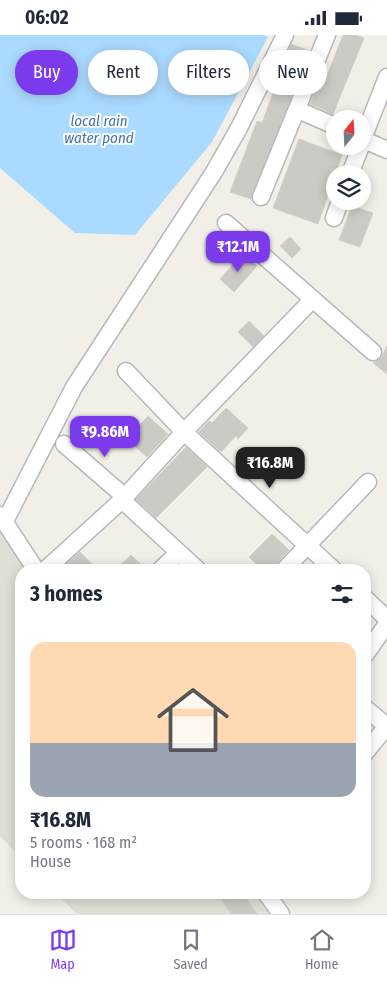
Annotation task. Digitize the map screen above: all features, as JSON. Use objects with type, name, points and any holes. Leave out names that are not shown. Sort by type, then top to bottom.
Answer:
[{"type":"street","points":[[32,564],[2,519],[74,387],[214,172],[239,128],[285,35]]},
{"type":"street","points":[[261,197],[328,35]]},
{"type":"street","points":[[371,118],[387,77]]},
{"type":"street","points":[[298,110],[326,122]]},
{"type":"street","points":[[371,144],[387,150]]},
{"type":"street","points":[[334,218],[337,210]]},
{"type":"street","points":[[226,223],[373,352]]},
{"type":"street","points":[[52,564],[123,498],[312,299]]},
{"type":"street","points":[[126,371],[184,432],[328,564]]},
{"type":"street","points":[[64,444],[123,498],[190,564]]},
{"type":"street","points":[[290,564],[368,482]]},
{"type":"street","points":[[166,564],[178,553]]},
{"type":"street","points":[[371,604],[387,619]]},
{"type":"street","points":[[371,647],[387,624]]},
{"type":"street","points":[[371,712],[387,726],[371,746]]},
{"type":"street","points":[[271,899],[282,914]]},
{"type":"shaded area","points":[[0,514],[39,564],[15,564],[15,852],[0,836]]},
{"type":"shaded area","points":[[62,899],[273,899],[284,914],[77,914]]},
{"type":"water","name":"local rain water pond","points":[[0,35],[264,35],[268,37],[261,50],[259,50],[259,54],[249,73],[249,50],[168,50],[168,95],[237,95],[212,142],[135,235],[75,233],[0,168]]},
{"type":"building","points":[[343,35],[356,35],[364,38],[335,110],[326,111],[310,104],[314,95],[327,95],[327,75]]},
{"type":"building","points":[[291,44],[307,50],[289,50]]},
{"type":"building","points":[[272,95],[292,95],[251,199],[230,192],[257,121],[262,123]]},
{"type":"building","points":[[299,139],[326,149],[326,155],[342,155],[339,165],[326,165],[326,201],[318,224],[273,208]]},
{"type":"building","points":[[350,210],[364,210],[373,213],[360,247],[339,240]]},
{"type":"building","points":[[290,237],[301,249],[292,258],[280,246]]},
{"type":"building","points":[[243,253],[257,266],[234,292],[220,279]]},
{"type":"building","points":[[249,321],[264,336],[253,347],[238,332]]},
{"type":"building","points":[[387,346],[387,374],[373,363],[381,358]]},
{"type":"building","points":[[226,408],[248,428],[238,439],[236,436],[221,452],[199,432],[209,421],[212,423]]},
{"type":"building","points":[[148,416],[168,434],[147,457],[127,439]]},
{"type":"building","points":[[186,447],[207,467],[156,518],[136,499]]},
{"type":"building","points":[[272,534],[289,550],[277,564],[257,564],[249,557]]},
{"type":"building","points":[[80,552],[92,564],[66,564]]},
{"type":"building","points":[[131,555],[141,564],[121,564]]},
{"type":"building","points":[[221,899],[247,899],[257,914],[231,914]]}]
